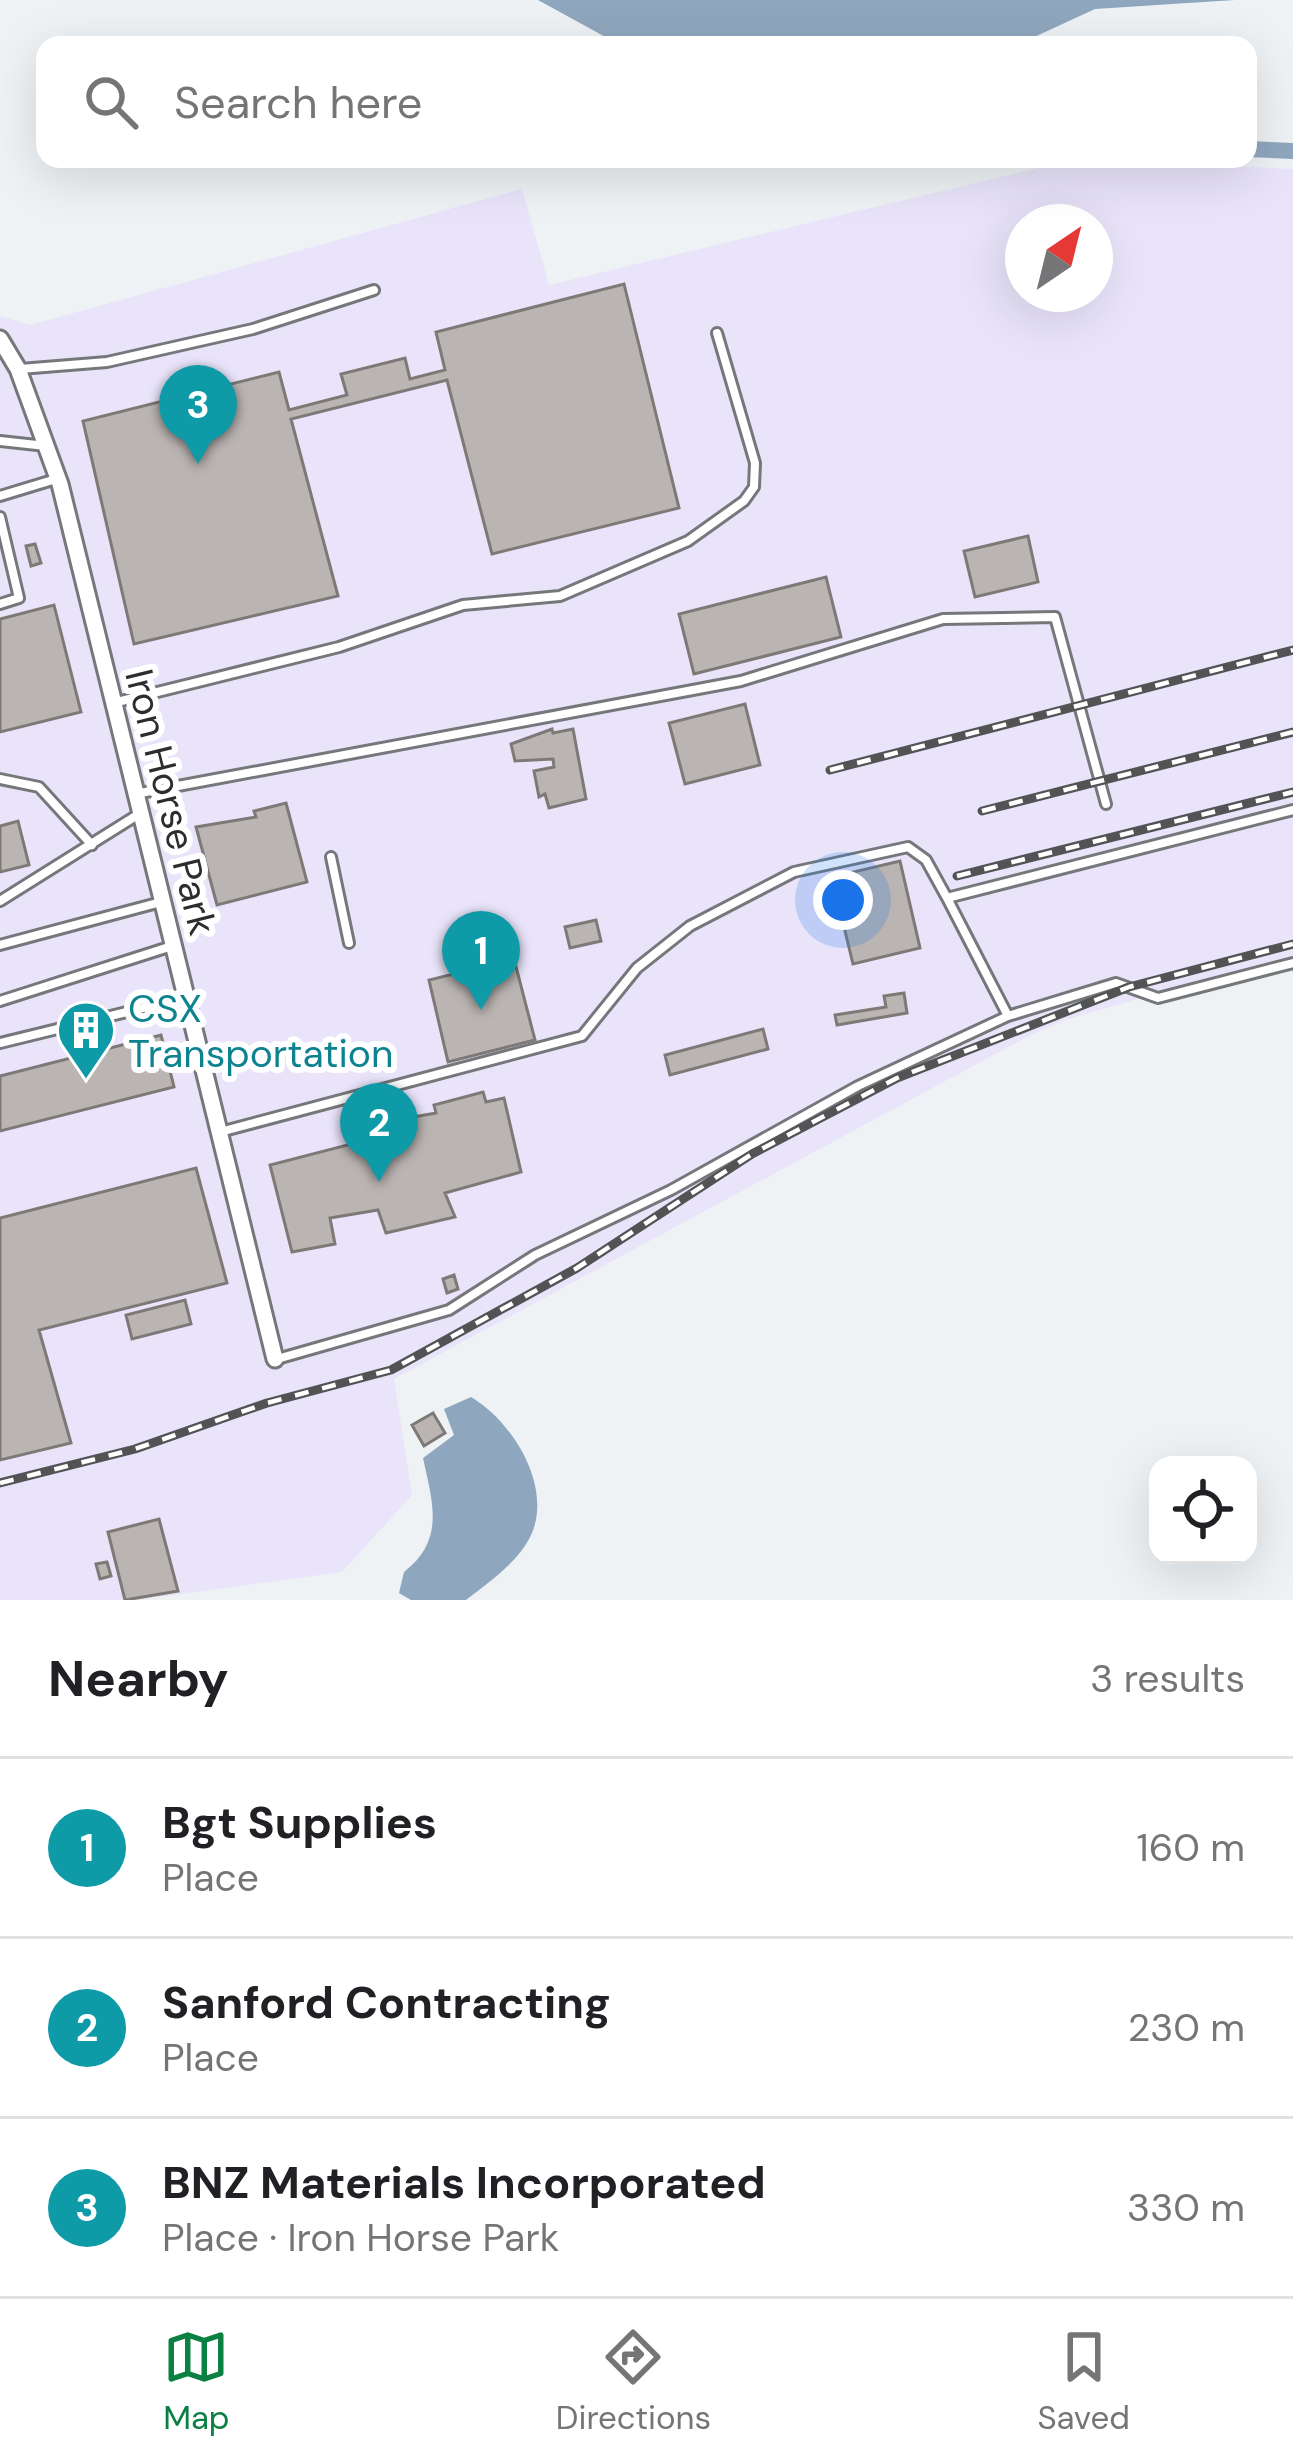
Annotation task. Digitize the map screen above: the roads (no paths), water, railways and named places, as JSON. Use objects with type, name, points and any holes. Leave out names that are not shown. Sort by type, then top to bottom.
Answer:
[{"type":"street","name":"Iron Horse Park","points":[[0,338],[18,370],[58,478],[275,1359]]},
{"type":"lane","points":[[18,370],[77,367],[149,353],[253,329],[374,290]]},
{"type":"lane","points":[[112,703],[339,647],[463,604],[560,596],[688,541],[744,501],[754,487],[754,463],[717,333]]},
{"type":"lane","points":[[0,440],[48,446]]},
{"type":"lane","points":[[0,496],[58,478]]},
{"type":"lane","points":[[0,518],[19,598],[0,604]]},
{"type":"lane","points":[[134,794],[741,680],[943,619],[1055,617],[1106,804]]},
{"type":"lane","points":[[0,779],[40,787],[92,845]]},
{"type":"lane","points":[[947,898],[1293,810]]},
{"type":"lane","points":[[0,901],[139,814]]},
{"type":"lane","points":[[219,1132],[582,1036],[653,953],[690,926],[794,872],[908,847],[926,860],[1008,1016]]},
{"type":"lane","points":[[331,857],[349,943]]},
{"type":"lane","points":[[0,945],[162,902]]},
{"type":"lane","points":[[0,1000],[173,945]]},
{"type":"lane","points":[[275,1359],[449,1310],[535,1255],[671,1190],[858,1086],[1008,1016],[1116,983],[1158,998],[1293,964]]},
{"type":"lane","points":[[0,1042],[186,998]]},
{"type":"water","points":[[538,0],[1235,0],[1095,9],[1036,36],[604,36]]},
{"type":"water","points":[[471,1397],[501,1422],[524,1456],[537,1495],[532,1533],[512,1562],[466,1600],[411,1600],[399,1593],[404,1572],[426,1547],[433,1520],[423,1458],[454,1435],[444,1409]]},
{"type":"waterway","points":[[1257,149],[1293,151]]},
{"type":"railway","points":[[830,770],[1293,650]]},
{"type":"railway","points":[[982,811],[1293,732]]},
{"type":"railway","points":[[957,876],[1293,792]]},
{"type":"railway","points":[[0,1483],[135,1449],[267,1403],[391,1370],[577,1268],[752,1154],[897,1078],[1129,987],[1293,944]]},
{"type":"place","name":"BNZ Materials Incorporated","points":[[198,464]]},
{"type":"place","name":"Bgt Supplies","points":[[481,1010]]},
{"type":"place","name":"CSX Transportation","points":[[86,1081]]},
{"type":"place","name":"Sanford Contracting","points":[[379,1182]]}]
